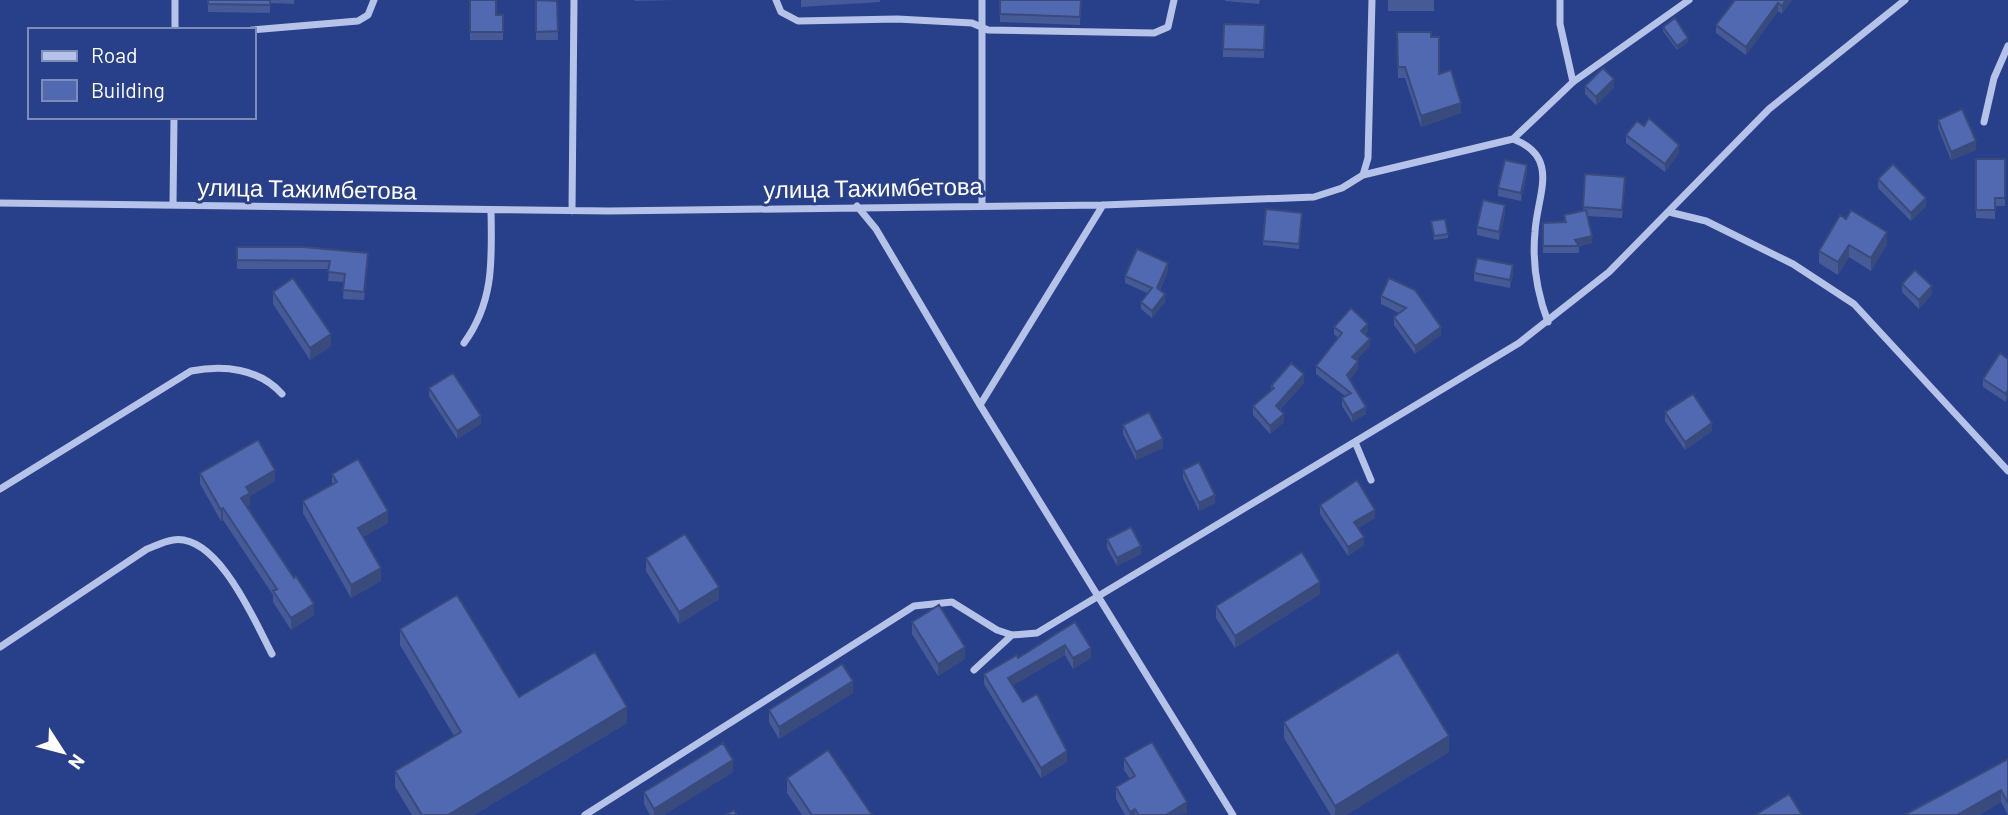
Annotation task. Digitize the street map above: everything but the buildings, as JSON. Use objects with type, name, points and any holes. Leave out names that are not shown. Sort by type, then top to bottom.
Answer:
[{"type":"street","points":[[175,0],[175,28]]},
{"type":"street","points":[[256,30],[358,21],[368,15],[373,0]]},
{"type":"street","points":[[572,211],[574,0]]},
{"type":"street","points":[[776,0],[781,12],[798,21],[897,19],[972,23],[981,27],[1154,33],[1168,27],[1172,20],[1174,0]]},
{"type":"street","points":[[982,0],[982,205]]},
{"type":"street","points":[[1363,175],[1368,158],[1372,0]]},
{"type":"street","points":[[1560,0],[1560,24],[1573,82]]},
{"type":"street","points":[[1548,321],[1538,297],[1535,267],[1534,230],[1543,175],[1539,158],[1529,147],[1513,139],[1573,82],[1689,0]]},
{"type":"street","points":[[585,815],[914,606],[952,602],[981,622],[1012,635],[1037,633],[1519,343],[1609,272],[1769,109],[1905,0]]},
{"type":"street","points":[[1984,122],[1994,78],[2008,46]]},
{"type":"street","points":[[173,205],[174,119]]},
{"type":"street","name":"улица Тажимбетова","points":[[0,203],[572,211],[1102,205],[1288,200],[1314,197],[1342,188],[1363,175],[1513,139]]},
{"type":"street","points":[[980,405],[1102,205]]},
{"type":"street","points":[[858,206],[876,229],[980,405],[1233,815]]},
{"type":"street","points":[[464,343],[475,327],[486,302],[492,273],[491,211]]},
{"type":"street","points":[[1669,212],[1706,222],[1793,264],[1854,304],[2008,471]]},
{"type":"street","points":[[0,489],[191,371],[212,367],[235,369],[272,383],[282,394]]},
{"type":"street","points":[[1355,442],[1371,480]]},
{"type":"street","points":[[0,647],[147,549],[174,539],[201,547],[225,570],[272,654]]},
{"type":"street","points":[[974,670],[1012,635]]}]
